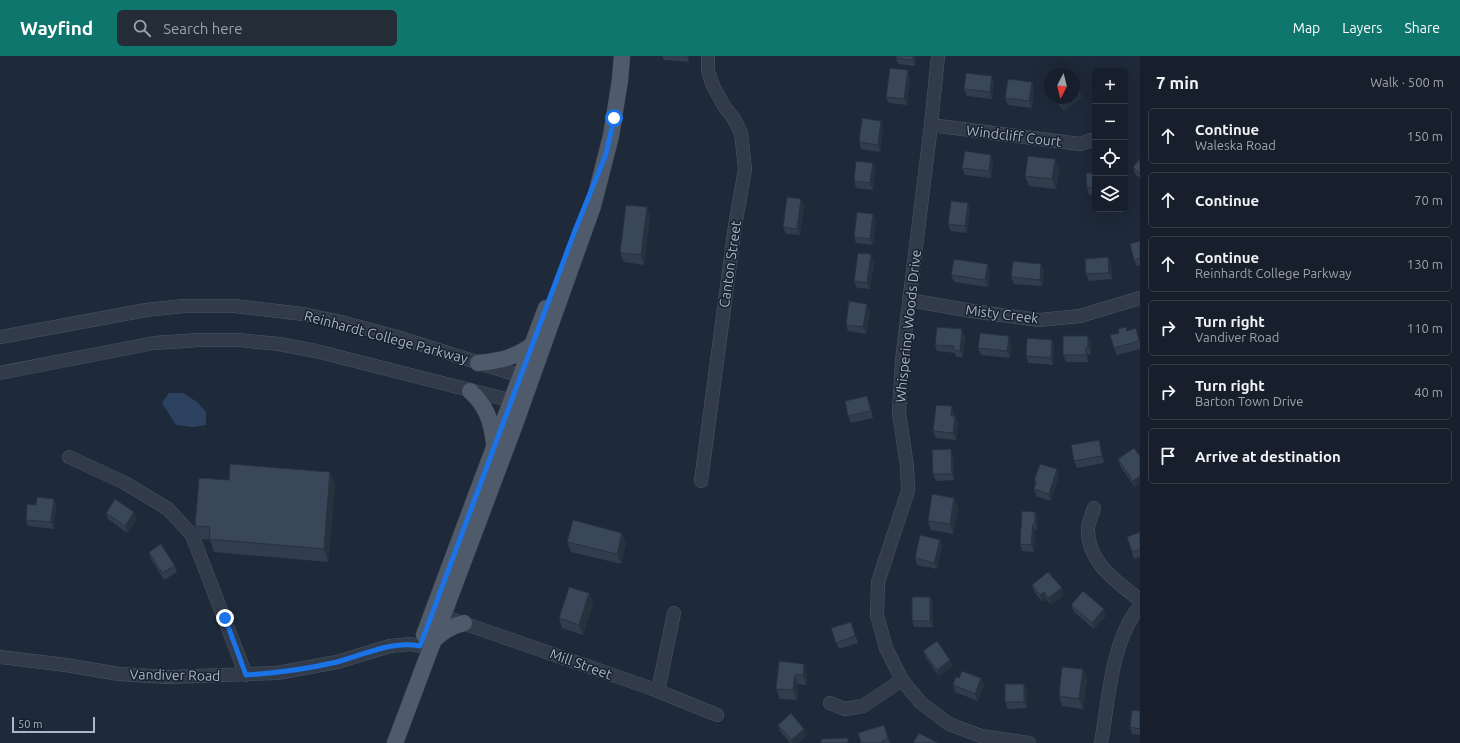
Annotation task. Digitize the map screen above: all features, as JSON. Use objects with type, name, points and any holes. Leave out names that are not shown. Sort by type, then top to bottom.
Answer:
[{"type":"main road","points":[[395,743],[458,576],[517,402],[594,206],[616,103],[622,56]]},
{"type":"main road","points":[[526,378],[532,345],[585,203],[606,154]]},
{"type":"main road","points":[[478,363],[505,360],[532,345]]},
{"type":"main road","points":[[470,390],[478,398],[488,414],[493,432],[494,446]]},
{"type":"main road","points":[[387,743],[420,646],[494,446],[517,402]]},
{"type":"main road","points":[[434,639],[454,625],[464,623]]},
{"type":"street","name":"Canton Street","points":[[700,481],[735,226],[745,169],[741,133],[713,86],[708,71],[708,56]]},
{"type":"street","name":"Whispering Woods Drive","points":[[938,56],[932,125],[902,360],[899,414],[907,466],[908,491],[878,582],[877,615],[886,648],[902,680],[921,703],[949,724],[981,736],[1029,743]]},
{"type":"street","name":"Windcliff Court","points":[[932,125],[1080,144],[1092,140]]},
{"type":"street","name":"Misty Creek","points":[[910,300],[972,311],[1039,320],[1080,316],[1140,298]]},
{"type":"street","name":"Reinhardt College Parkway","points":[[0,337],[146,310],[184,306],[235,306],[322,317],[397,337],[526,378]]},
{"type":"street","points":[[0,373],[154,344],[199,340],[233,340],[266,342],[305,349],[517,402]]},
{"type":"street","points":[[69,457],[125,483],[168,509],[192,534],[246,675]]},
{"type":"street","points":[[1094,508],[1088,528],[1090,543],[1098,562],[1113,579],[1140,600]]},
{"type":"street","points":[[1101,743],[1117,652],[1131,617],[1140,606]]},
{"type":"street","points":[[658,691],[674,613]]},
{"type":"street","name":"Mill Street","points":[[443,616],[658,691],[717,715]]},
{"type":"street","name":"Vandiver Road","points":[[0,657],[66,665],[119,674],[168,677],[246,675],[277,673],[308,668],[337,662],[390,646],[411,644],[420,646]]},
{"type":"street","points":[[830,703],[845,709],[863,706],[902,680]]},
{"type":"water","points":[[169,393],[183,393],[197,402],[206,412],[206,425],[193,427],[176,425],[162,403]]},
{"type":"building","points":[[896,56],[913,56],[913,60],[896,58]]},
{"type":"building","points":[[890,68],[908,70],[904,99],[886,97]]},
{"type":"building","points":[[966,73],[992,76],[990,92],[964,89]]},
{"type":"building","points":[[1008,79],[1032,82],[1029,101],[1005,98]]},
{"type":"building","points":[[862,118],[881,121],[878,145],[859,142]]},
{"type":"building","points":[[965,151],[991,155],[989,171],[962,168]]},
{"type":"building","points":[[1028,156],[1055,159],[1052,179],[1025,176]]},
{"type":"building","points":[[1140,159],[1140,174],[1133,167]]},
{"type":"building","points":[[856,161],[873,163],[870,183],[854,181]]},
{"type":"building","points":[[1086,173],[1092,173],[1092,187],[1087,188]]},
{"type":"building","points":[[787,197],[801,199],[797,229],[783,227]]},
{"type":"building","points":[[951,201],[968,203],[965,226],[948,224]]},
{"type":"building","points":[[626,205],[647,207],[641,255],[620,253]]},
{"type":"building","points":[[857,212],[873,214],[870,239],[854,237]]},
{"type":"building","points":[[1140,241],[1140,258],[1134,260],[1130,244]]},
{"type":"building","points":[[858,253],[871,254],[867,283],[854,281]]},
{"type":"building","points":[[1108,257],[1109,273],[1086,274],[1085,259]]},
{"type":"building","points":[[954,259],[988,264],[985,280],[951,275]]},
{"type":"building","points":[[1013,261],[1041,264],[1040,280],[1011,277]]},
{"type":"building","points":[[849,301],[867,304],[863,327],[846,325]]},
{"type":"building","points":[[937,327],[962,329],[960,351],[954,350],[954,346],[935,345]]},
{"type":"building","points":[[1126,327],[1127,331],[1136,328],[1139,341],[1114,348],[1110,335],[1119,333],[1118,329]]},
{"type":"building","points":[[980,333],[1009,336],[1007,351],[978,348]]},
{"type":"building","points":[[1063,336],[1088,336],[1086,355],[1063,355]]},
{"type":"building","points":[[1027,338],[1052,340],[1051,358],[1026,356]]},
{"type":"building","points":[[867,396],[871,411],[848,416],[845,401]]},
{"type":"building","points":[[936,405],[952,406],[951,416],[955,416],[953,433],[933,431]]},
{"type":"building","points":[[1099,440],[1102,456],[1074,461],[1071,445]]},
{"type":"building","points":[[1134,448],[1140,456],[1140,476],[1133,481],[1118,459]]},
{"type":"building","points":[[951,449],[952,474],[933,474],[932,450]]},
{"type":"building","points":[[230,464],[330,472],[324,549],[209,539],[210,527],[195,526],[199,478],[229,480]]},
{"type":"building","points":[[1040,464],[1057,469],[1049,494],[1034,489],[1036,481],[1034,481]]},
{"type":"building","points":[[932,494],[954,498],[950,524],[928,521]]},
{"type":"building","points":[[37,497],[54,499],[51,522],[26,520],[27,504],[36,505]]},
{"type":"building","points":[[115,499],[134,512],[125,526],[106,513]]},
{"type":"building","points":[[1022,511],[1035,512],[1035,524],[1033,524],[1031,545],[1020,544]]},
{"type":"building","points":[[573,520],[622,533],[617,554],[567,542]]},
{"type":"building","points":[[1140,532],[1140,549],[1132,552],[1127,537]]},
{"type":"building","points":[[920,535],[940,540],[934,563],[915,558]]},
{"type":"building","points":[[161,544],[175,566],[162,573],[149,552]]},
{"type":"building","points":[[1048,572],[1062,588],[1048,598],[1044,592],[1040,595],[1032,585]]},
{"type":"building","points":[[569,587],[589,593],[579,625],[559,618]]},
{"type":"building","points":[[1083,591],[1104,609],[1092,623],[1071,605]]},
{"type":"building","points":[[912,597],[930,597],[930,621],[912,621]]},
{"type":"building","points":[[851,622],[855,636],[836,643],[831,628]]},
{"type":"building","points":[[937,641],[950,660],[937,670],[923,651]]},
{"type":"building","points":[[779,661],[804,664],[803,675],[795,675],[793,690],[776,689]]},
{"type":"building","points":[[1062,667],[1083,669],[1079,699],[1059,696]]},
{"type":"building","points":[[962,671],[981,678],[975,694],[953,685],[956,677],[959,678]]},
{"type":"building","points":[[1005,684],[1024,684],[1024,702],[1005,702]]},
{"type":"building","points":[[1132,710],[1140,711],[1140,729],[1130,727]]},
{"type":"building","points":[[791,713],[804,729],[791,740],[778,725]]},
{"type":"building","points":[[884,725],[888,739],[882,741],[883,743],[861,743],[858,733]]},
{"type":"building","points":[[919,733],[938,743],[913,743]]},
{"type":"building","points":[[848,738],[848,743],[821,743],[821,739]]},
{"type":"route","points":[[225,618],[246,675],[277,673],[308,668],[337,662],[401,644],[420,646],[585,203],[606,154],[614,118]]}]
